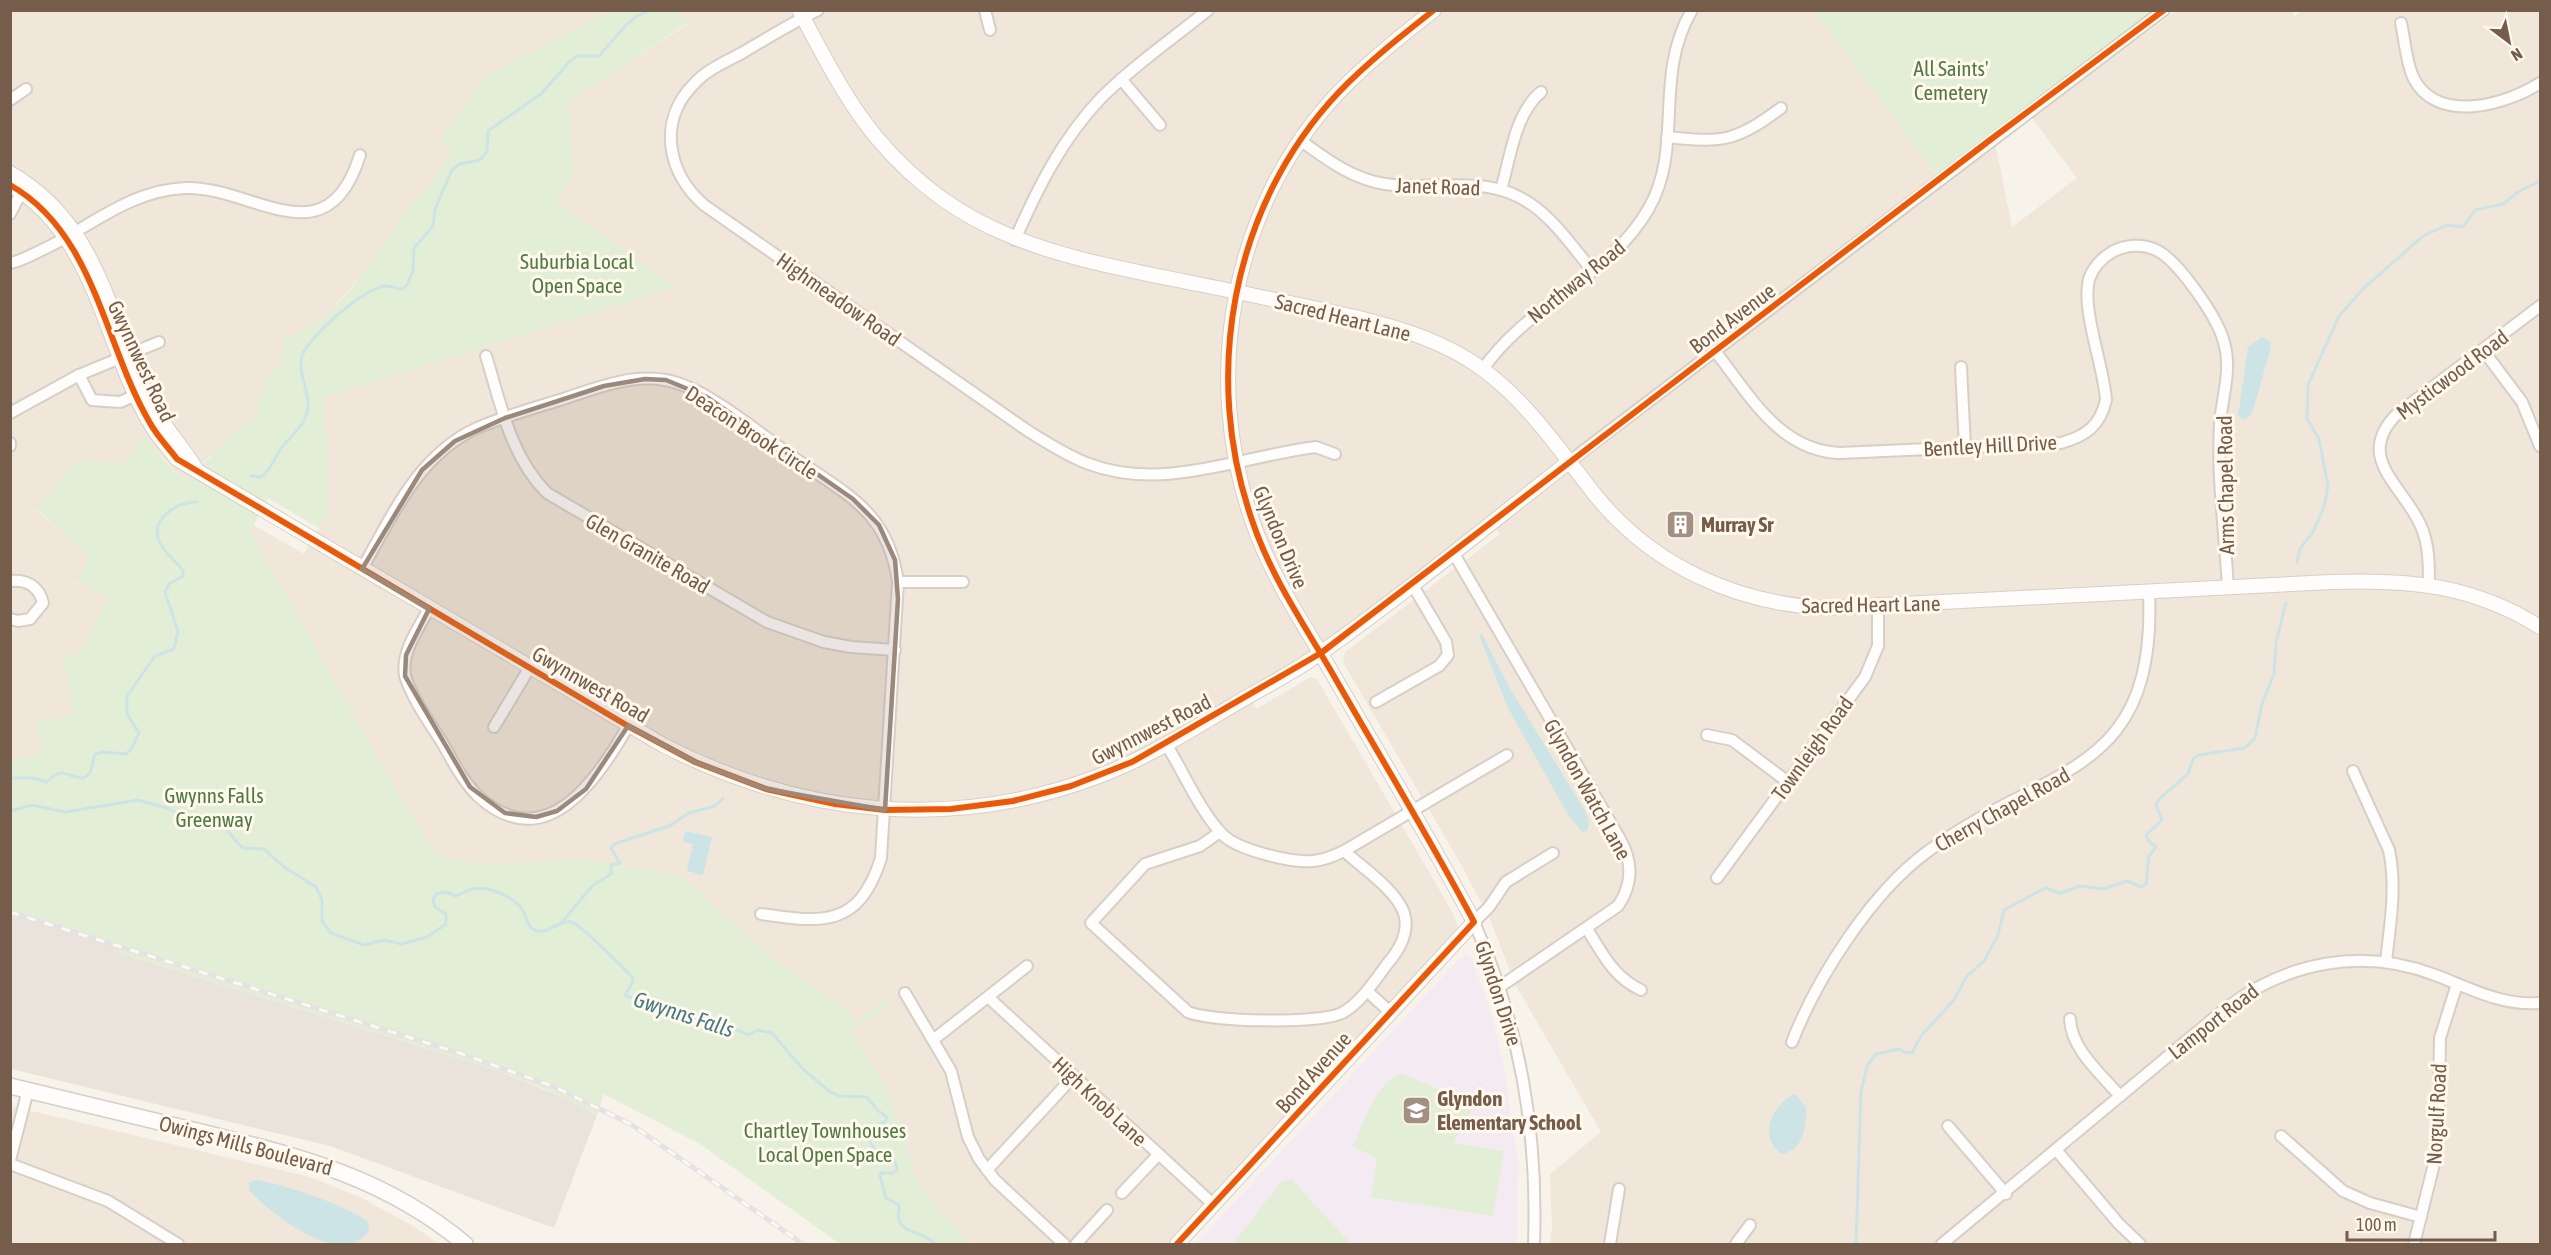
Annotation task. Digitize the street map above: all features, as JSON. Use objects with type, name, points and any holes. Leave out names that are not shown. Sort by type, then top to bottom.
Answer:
[{"type":"main road","name":"Owings Mills Boulevard","points":[[10,1086],[286,1153],[340,1170],[400,1198],[465,1245]]},
{"type":"street","name":"Highmeadow Road","points":[[818,10],[801,14],[704,75],[683,98],[672,124],[670,140],[675,166],[692,195],[1018,424],[1069,456],[1108,470],[1149,475],[1192,471],[1316,447],[1335,454]]},
{"type":"street","points":[[985,10],[990,30]]},
{"type":"street","points":[[1015,240],[1038,187],[1056,156],[1083,120],[1121,80],[1209,10]]},
{"type":"street","name":"Glyndon Drive","points":[[1434,10],[1361,70],[1338,93],[1300,140],[1269,194],[1255,227],[1229,331],[1227,376],[1229,422],[1235,462],[1253,525],[1268,560],[1474,922],[1501,986],[1521,1066],[1531,1126],[1535,1196],[1534,1245]]},
{"type":"street","name":"Northway Road","points":[[1483,369],[1510,335],[1617,250],[1649,207],[1662,177],[1673,53],[1692,10]]},
{"type":"street","name":"Bond Avenue","points":[[1321,653],[2164,10]]},
{"type":"street","name":"Sacred Heart Lane","points":[[801,14],[856,110],[900,163],[949,204],[1015,240],[1065,256],[1396,327],[1453,351],[1483,369],[1529,411],[1597,497],[1628,530],[1670,561],[1711,582],[1747,596],[1786,605],[1826,608],[1878,607],[2371,580],[2428,584],[2496,603],[2541,627]]},
{"type":"street","points":[[2401,24],[2413,78],[2425,93],[2443,104],[2482,105],[2501,101],[2541,83]]},
{"type":"street","points":[[1121,80],[1160,125]]},
{"type":"street","points":[[10,100],[26,89]]},
{"type":"street","points":[[1501,190],[1523,114],[1531,100],[1541,92]]},
{"type":"street","points":[[1667,137],[1707,141],[1733,137],[1754,127],[1781,108]]},
{"type":"street","name":"Janet Road","points":[[1300,140],[1349,172],[1384,184],[1459,185],[1501,190],[1518,196],[1545,216],[1592,270]]},
{"type":"street","points":[[10,262],[71,234],[130,199],[163,190],[187,188],[211,190],[283,212],[312,211],[330,202],[346,187],[354,174],[360,155]]},
{"type":"street","name":"Gwynnwest Road","points":[[10,173],[20,186],[50,200],[99,278],[141,393],[198,472],[628,726],[695,762],[766,789],[835,804],[885,810],[951,809],[1037,796],[1098,777],[1166,744],[1321,653]]},
{"type":"street","points":[[10,213],[20,186]]},
{"type":"street","name":"Bentley Hill Drive","points":[[1715,351],[1772,424],[1785,436],[1806,447],[1840,453],[2061,443],[2076,439],[2093,428],[2103,412],[2106,400],[2088,303],[2089,279],[2100,260],[2109,254],[2134,246]]},
{"type":"street","name":"Arms Chapel Road","points":[[2134,246],[2156,249],[2167,257],[2208,309],[2223,339],[2228,367],[2220,444],[2228,588]]},
{"type":"street","name":"Mysticwood Road","points":[[2428,584],[2429,558],[2423,533],[2412,510],[2387,477],[2382,466],[2379,445],[2383,432],[2397,414],[2541,306]]},
{"type":"street","points":[[10,413],[79,375],[159,342]]},
{"type":"street","points":[[2483,350],[2522,402],[2541,446]]},
{"type":"street","name":"Glen Granite Road","points":[[486,356],[505,418],[525,467],[536,481],[559,501],[767,622],[824,642],[851,647],[895,650]]},
{"type":"street","points":[[1961,367],[1965,447]]},
{"type":"street","points":[[79,375],[92,400],[120,402],[141,393]]},
{"type":"street","name":"Deacon Brook Circle","points":[[362,569],[405,493],[422,470],[455,441],[505,418],[627,380],[666,380],[707,397],[868,511],[889,543],[898,582],[884,844],[870,887],[841,914],[819,921],[761,915]]},
{"type":"street","name":"Glyndon Watch Lane","points":[[1453,552],[1626,851],[1630,874],[1625,896],[1618,906],[1501,986]]},
{"type":"street","points":[[10,581],[22,580],[33,586],[40,594],[43,603],[30,619],[18,621],[10,619]]},
{"type":"street","points":[[898,582],[963,582]]},
{"type":"street","points":[[1376,702],[1439,666],[1448,655],[1446,642],[1412,584]]},
{"type":"street","name":"Cherry Chapel Road","points":[[1792,1042],[1801,1018],[1828,969],[1870,911],[1906,869],[1970,824],[2075,768],[2106,742],[2132,706],[2145,671],[2151,630],[2149,592]]},
{"type":"street","name":"Townleigh Road","points":[[1717,878],[1869,669],[1878,646],[1878,607]]},
{"type":"street","points":[[429,609],[406,654],[405,676],[454,763],[470,786],[486,802],[505,813],[522,818],[557,811],[576,799],[598,776],[628,726]]},
{"type":"street","points":[[494,727],[530,667]]},
{"type":"street","points":[[1707,735],[1732,741],[1788,782]]},
{"type":"street","points":[[1166,744],[1220,832],[1236,843],[1297,861],[1325,860],[1344,851],[1507,754]]},
{"type":"street","points":[[2353,771],[2389,850],[2392,862],[2394,884],[2386,962]]},
{"type":"street","points":[[1220,832],[1200,846],[1145,864],[1090,923],[1188,1012],[1207,1018],[1324,1019],[1344,1012],[1366,991],[1402,943],[1406,924],[1404,914],[1390,893],[1344,851]]},
{"type":"street","points":[[1474,922],[1489,907],[1506,882],[1553,853]]},
{"type":"street","name":"Bond Avenue","points":[[1177,1245],[1474,922]]},
{"type":"street","points":[[1587,929],[1624,982],[1641,990]]},
{"type":"street","name":"Lamport Road","points":[[1942,1245],[2006,1194],[2226,1008],[2266,981],[2330,962],[2386,962],[2433,974],[2508,1002],[2541,1003]]},
{"type":"street","points":[[933,1040],[1027,966]]},
{"type":"street","name":"Norgulf Road","points":[[2414,1245],[2438,1148],[2440,1038],[2457,984]]},
{"type":"street","points":[[1366,991],[1390,1012]]},
{"type":"street","points":[[904,993],[933,1040],[956,1084],[968,1137],[987,1170],[1064,1245]]},
{"type":"street","name":"High Knob Lane","points":[[988,997],[1214,1205]]},
{"type":"street","points":[[2070,1018],[2070,1029],[2078,1047],[2120,1096]]},
{"type":"street","points":[[987,1170],[1073,1077]]},
{"type":"street","points":[[28,1090],[10,1162],[108,1201],[178,1245]]},
{"type":"street","points":[[1948,1126],[2006,1194]]},
{"type":"street","points":[[2281,1136],[2343,1191],[2370,1203],[2421,1217]]},
{"type":"street","points":[[2057,1150],[2119,1224],[2140,1245]]},
{"type":"street","points":[[1122,1193],[1158,1155]]},
{"type":"street","points":[[1610,1245],[1619,1189]]},
{"type":"street","points":[[1076,1245],[1107,1210]]},
{"type":"street","points":[[1736,1245],[1750,1225]]},
{"type":"highlighted area","points":[[645,379],[666,380],[707,397],[853,499],[879,525],[895,560],[898,599],[885,810],[766,789],[695,762],[628,726],[586,789],[557,811],[536,817],[505,813],[470,787],[405,676],[406,655],[429,609],[362,569],[422,470],[455,441],[505,418],[604,386]]},
{"type":"shaded area","points":[[2291,10],[2295,16],[2302,10],[2540,11],[2540,1244],[1550,1244],[1552,1229],[1550,1174],[1601,1132],[1515,984],[1490,919],[1459,861],[1343,662],[1345,652],[1500,534],[1492,523],[1249,697],[1256,709],[1311,677],[1317,679],[1454,915],[1458,928],[1252,1151],[1170,1244],[972,1244],[936,1207],[924,1191],[914,1173],[888,1091],[852,1031],[888,998],[856,1023],[848,1010],[772,958],[534,864],[485,865],[437,856],[403,802],[250,532],[252,524],[304,554],[328,512],[328,442],[322,398],[675,287],[555,202],[574,175],[568,102],[689,23],[677,11],[1814,11],[1942,183],[1995,142],[2012,227],[2077,178],[2032,118],[2176,11]]},
{"type":"shaded area","points":[[10,11],[610,11],[486,76],[439,141],[453,146],[433,181],[409,206],[367,269],[322,320],[285,339],[280,364],[267,378],[254,420],[183,479],[156,450],[124,464],[79,460],[36,509],[88,555],[84,570],[75,581],[109,598],[77,658],[61,650],[76,714],[36,723],[42,753],[11,760]]},
{"type":"shaded area","points":[[11,910],[121,945],[119,953],[496,1070],[572,1101],[597,1115],[554,1228],[330,1146],[11,1069]]},
{"type":"shaded area","name":"Glyndon Elementary School","points":[[1467,955],[1472,959],[1492,1016],[1505,1072],[1518,1164],[1517,1244],[1196,1244],[1459,959]]},
{"type":"shaded area","points":[[11,1106],[310,1177],[360,1197],[413,1226],[439,1244],[11,1244]]},
{"type":"green space","name":"Gwynns Falls Greenway","points":[[610,11],[683,11],[679,13],[689,22],[568,102],[574,175],[555,202],[676,287],[322,398],[328,442],[328,512],[319,528],[268,498],[250,532],[403,802],[437,856],[485,865],[584,859],[682,876],[772,958],[848,1010],[856,1023],[888,998],[890,1005],[852,1031],[888,1091],[914,1173],[924,1191],[936,1207],[972,1244],[840,1244],[700,1144],[604,1094],[597,1115],[547,1090],[496,1070],[119,953],[121,945],[11,910],[10,760],[42,753],[35,723],[75,714],[61,650],[77,658],[108,598],[75,580],[84,570],[88,555],[36,508],[79,460],[124,464],[144,434],[163,459],[183,479],[212,456],[243,423],[254,420],[267,378],[280,364],[285,339],[322,320],[367,269],[409,206],[433,181],[453,146],[439,141],[486,76]]},
{"type":"green space","name":"All Saints' Cemetery","points":[[1814,11],[2157,11],[1938,177]]},
{"type":"green space","points":[[1401,1073],[1473,1104],[1468,1119],[1453,1143],[1504,1151],[1493,1216],[1371,1197],[1377,1159],[1353,1146],[1377,1094],[1392,1078]]},
{"type":"green space","points":[[1292,1180],[1351,1244],[1233,1244],[1282,1181]]},
{"type":"water","points":[[2262,337],[2271,342],[2270,350],[2254,407],[2250,416],[2244,420],[2238,416],[2248,347]]},
{"type":"water","points":[[1482,634],[1508,685],[1585,811],[1589,823],[1587,830],[1582,832],[1567,813],[1507,706],[1479,635]]},
{"type":"water","points":[[685,831],[712,837],[703,875],[687,871],[693,844],[683,842]]},
{"type":"water","points":[[1795,1094],[1806,1107],[1804,1129],[1795,1148],[1782,1154],[1774,1147],[1770,1139],[1770,1122],[1780,1105]]},
{"type":"water","points":[[255,1180],[297,1190],[331,1202],[368,1222],[369,1231],[355,1242],[338,1245],[309,1236],[281,1218],[249,1190],[249,1183]]},
{"type":"waterway","points":[[251,476],[261,477],[264,474],[305,418],[308,400],[301,362],[306,348],[338,314],[364,295],[385,286],[403,289],[407,285],[413,271],[414,248],[433,226],[435,209],[452,170],[459,164],[480,160],[487,152],[488,131],[541,94],[572,59],[578,56],[599,56],[627,24],[650,10]]},
{"type":"waterway","points":[[2297,562],[2300,549],[2313,532],[2324,507],[2328,486],[2319,439],[2307,419],[2308,385],[2339,316],[2364,288],[2423,236],[2447,225],[2463,227],[2475,210],[2503,204],[2518,192],[2540,181]]},
{"type":"waterway","points":[[10,778],[34,778],[47,782],[61,773],[84,778],[90,773],[95,754],[103,752],[126,754],[132,748],[139,733],[127,714],[127,696],[155,656],[174,649],[178,631],[165,592],[169,584],[183,576],[183,571],[161,546],[157,533],[158,525],[174,508],[189,502],[196,502]]},
{"type":"waterway","points":[[1856,1244],[1861,1092],[1867,1066],[1876,1054],[1899,1049],[1912,1053],[1921,1036],[1954,1000],[1967,976],[1984,961],[1998,935],[2004,910],[2045,888],[2061,893],[2080,886],[2103,889],[2127,881],[2141,887],[2146,884],[2149,856],[2156,847],[2146,835],[2162,820],[2156,805],[2158,800],[2188,774],[2193,759],[2199,755],[2245,748],[2255,738],[2262,704],[2274,674],[2276,642],[2286,603]]},
{"type":"waterway","points":[[10,790],[10,804]]},
{"type":"waterway","points":[[562,922],[593,885],[611,874],[611,865],[620,863],[611,848],[614,844],[669,826],[689,813],[715,806],[723,798]]},
{"type":"waterway","name":"Gwynns Falls","points":[[10,811],[32,805],[65,812],[138,800],[167,808],[193,821],[207,817],[213,818],[223,825],[243,848],[264,849],[284,867],[316,887],[322,900],[322,921],[331,933],[364,945],[384,940],[402,944],[427,937],[446,924],[446,914],[435,907],[433,900],[436,894],[446,892],[456,896],[479,888],[493,890],[513,900],[522,909],[531,927],[538,931],[572,922],[612,956],[632,977],[633,982],[625,995],[663,1011],[679,1009],[705,1016],[749,1035],[757,1030],[772,1033],[803,1069],[830,1092],[840,1096],[867,1097],[877,1110],[887,1117],[885,1122],[871,1128],[867,1136],[874,1149],[892,1158],[897,1170],[892,1173],[881,1173],[886,1198],[899,1205],[898,1218],[901,1225],[935,1244]]},
{"type":"railway","points":[[10,912],[459,1053],[555,1087],[632,1125],[803,1244]]},
{"type":"cycle path","points":[[1177,1244],[1474,922],[1422,827],[1288,599],[1269,562],[1253,523],[1237,467],[1229,410],[1229,353],[1236,296],[1251,240],[1273,187],[1302,137],[1339,92],[1397,39],[1434,10]]},
{"type":"cycle path","points":[[10,185],[39,206],[61,231],[80,261],[134,392],[153,428],[177,459],[628,726],[695,762],[766,789],[835,804],[885,810],[951,809],[1013,801],[1071,786],[1132,762],[1321,653],[1990,140],[2164,10]]},
{"type":"place","name":"Murray Sr","points":[[1680,524]]},
{"type":"place","name":"Glyndon Elementary School","points":[[1416,1110]]},
{"type":"park label","name":"Suburbia Local Open Space","points":[[577,273]]},
{"type":"park label","name":"Chartley Townhouses Local Open Space","points":[[825,1142]]}]
